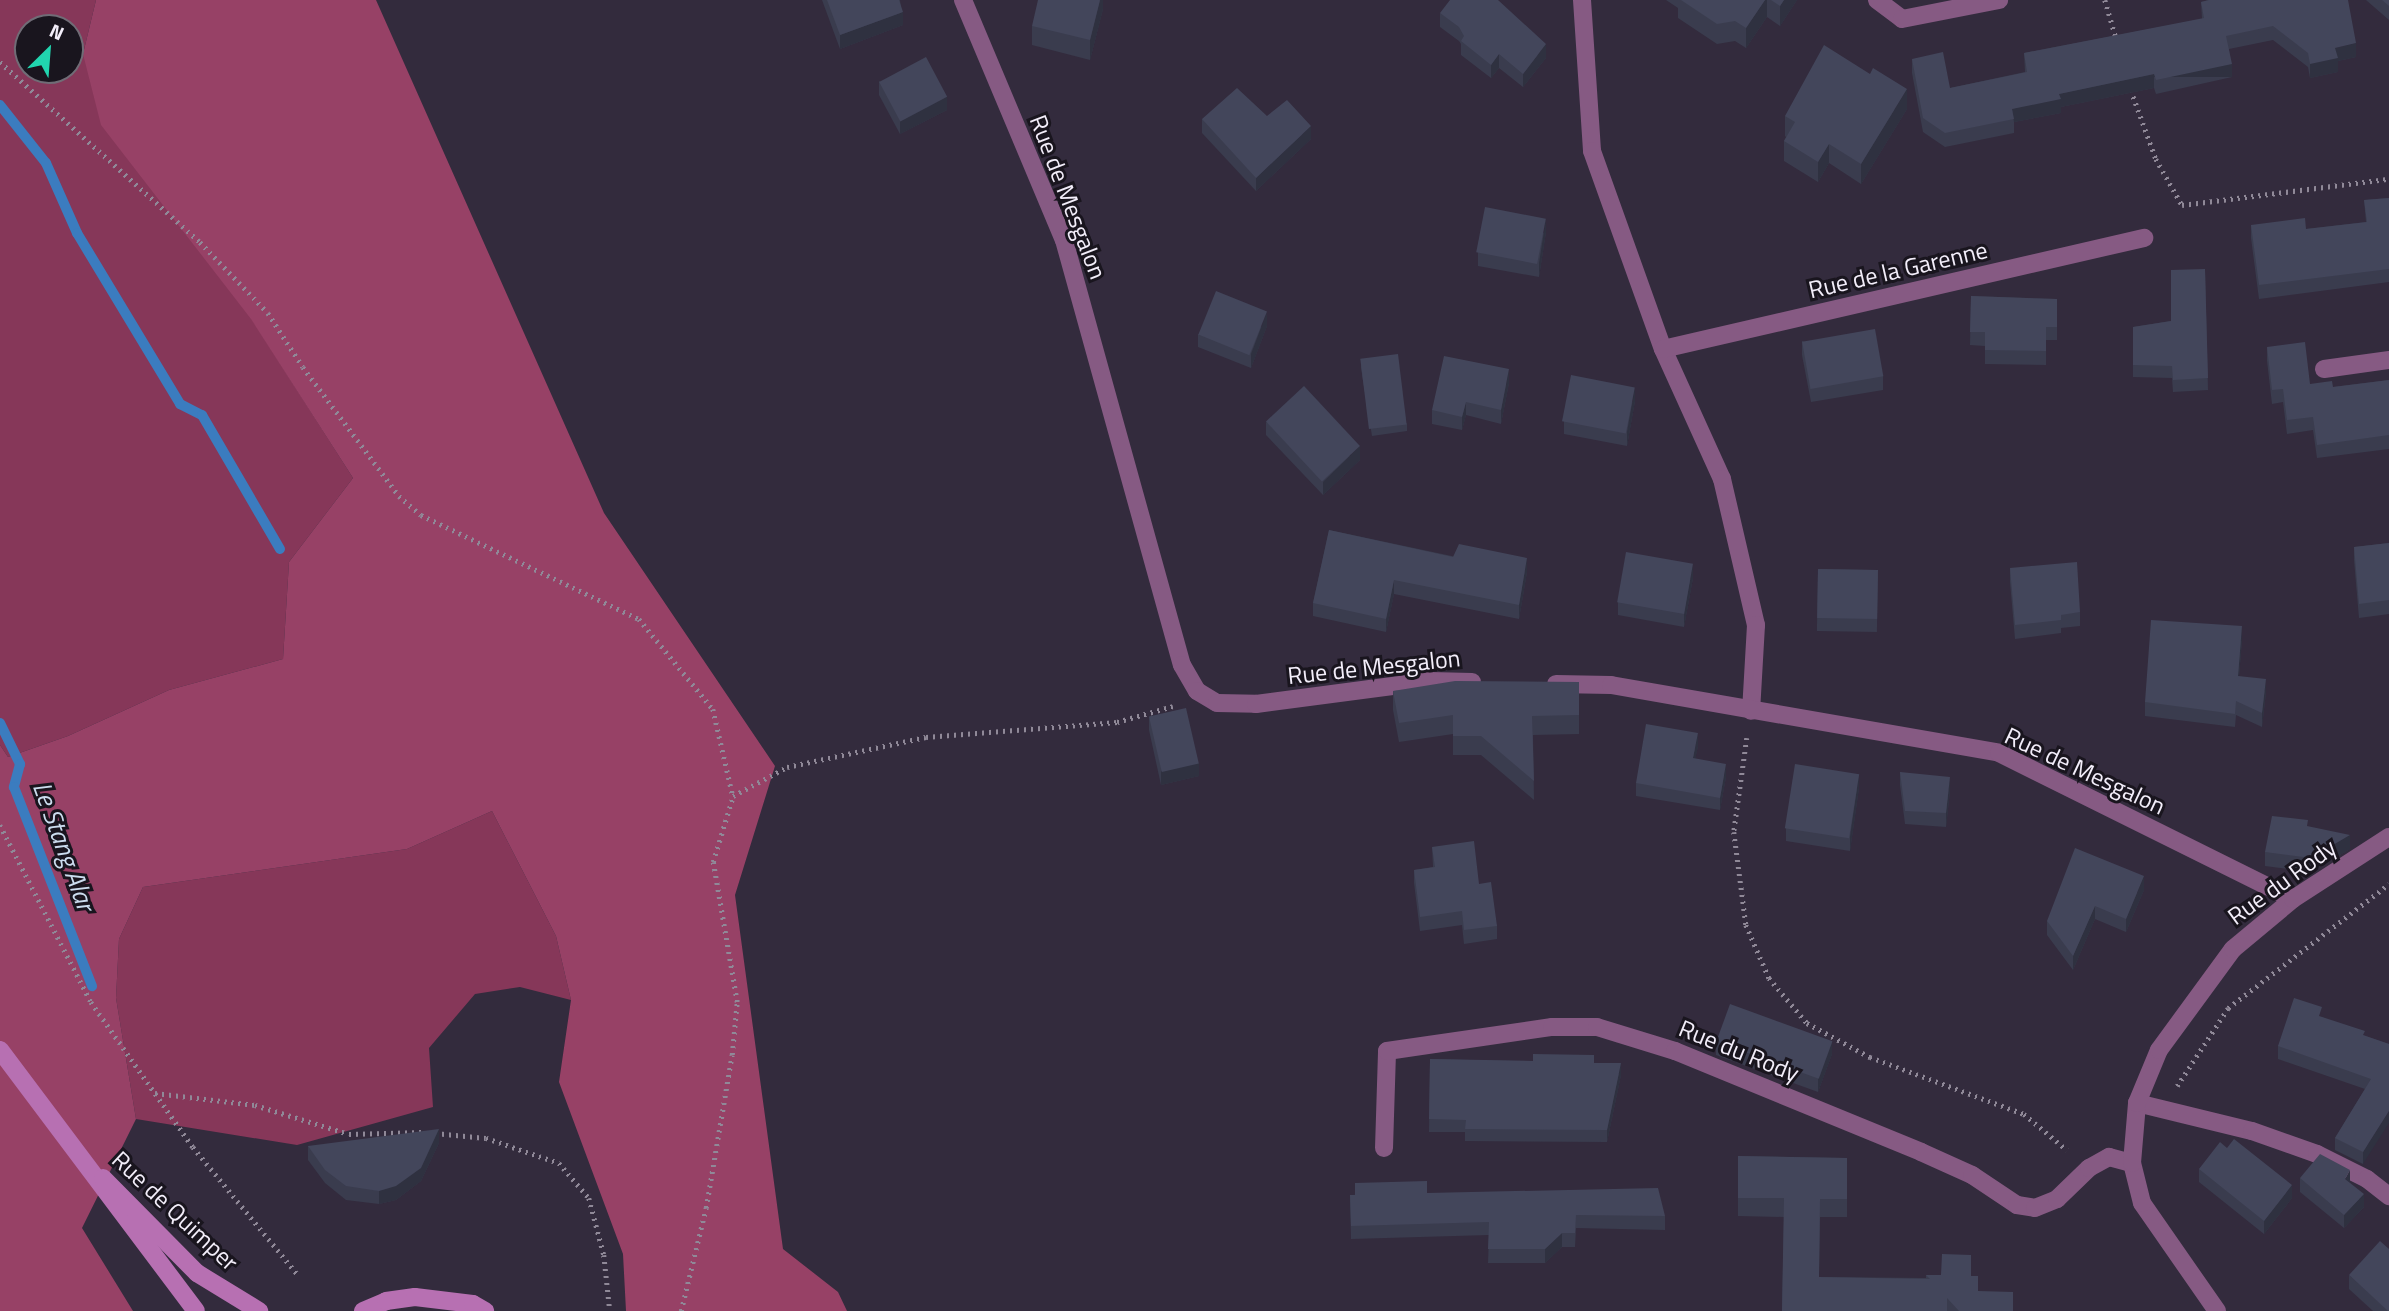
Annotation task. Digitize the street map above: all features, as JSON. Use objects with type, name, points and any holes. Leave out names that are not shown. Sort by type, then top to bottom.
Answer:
[{"type":"main road","name":"Rue de Quimper","points":[[0,1050],[63,1139],[196,1311]]},
{"type":"main road","name":"Rue de Quimper","points":[[63,1139],[197,1273],[259,1311]]},
{"type":"main road","points":[[363,1311],[386,1301],[415,1297],[472,1304],[485,1311]]},
{"type":"street","name":"Rue de Mesgalon","points":[[963,0],[1064,240],[1182,665],[1197,691],[1217,703],[1256,704],[1430,681],[1486,682]]},
{"type":"street","points":[[1582,0],[1592,151],[1663,349],[1722,479],[1756,625],[1751,710]]},
{"type":"street","points":[[1877,0],[1902,19],[1999,0]]},
{"type":"street","name":"Rue de la Garenne","points":[[1663,349],[2144,238]]},
{"type":"street","points":[[2324,369],[2389,360]]},
{"type":"street","name":"Rue de Mesgalon","points":[[1542,684],[1612,685],[1999,753],[2292,899]]},
{"type":"street","name":"Rue du Rody","points":[[2217,1311],[2142,1203],[2132,1163],[2137,1103],[2159,1050],[2195,995],[2233,949],[2292,899],[2389,838]]},
{"type":"street","name":"Rue du Rody","points":[[1384,1147],[1387,1051],[1552,1027],[1597,1027],[1665,1047],[1921,1152],[1972,1174],[2017,1205],[2035,1208],[2057,1199],[2089,1168]]},
{"type":"street","points":[[2137,1103],[2317,1154],[2367,1179],[2389,1196]]},
{"type":"street","points":[[2089,1168],[2109,1157],[2132,1163]]},
{"type":"path","points":[[2105,0],[2120,54]]},
{"type":"path","points":[[0,62],[200,242],[268,313],[400,496],[421,515],[639,619],[713,709],[733,796],[713,862],[737,1002],[732,1055],[706,1208],[681,1311]]},
{"type":"path","points":[[2128,80],[2157,159],[2182,205],[2389,179]]},
{"type":"path","points":[[733,796],[787,767],[831,757],[926,737],[1117,722],[1176,705],[1197,691]]},
{"type":"path","points":[[1751,710],[1734,832],[1746,925],[1769,978],[1807,1023],[1870,1056],[2024,1114],[2089,1168]]},
{"type":"path","points":[[0,825],[91,1002],[193,1147],[298,1275]]},
{"type":"path","points":[[2165,1110],[2228,1008],[2389,884]]},
{"type":"path","points":[[155,1093],[255,1105],[349,1134],[420,1132],[486,1138],[559,1163],[589,1198],[604,1255],[610,1311]]},
{"type":"shaded area","points":[[0,0],[96,0],[84,50],[84,14],[14,14],[14,84],[84,84],[84,56],[353,478],[289,562],[283,659],[169,690],[68,736],[8,757],[0,745]]},
{"type":"shaded area","points":[[96,0],[376,0],[604,513],[775,766],[735,895],[783,1249],[838,1292],[847,1311],[626,1311],[623,1254],[559,1082],[571,1000],[556,936],[492,811],[407,849],[143,887],[119,939],[116,998],[136,1119],[82,1228],[133,1311],[0,1311],[0,745],[8,757],[68,736],[169,690],[283,659],[289,562],[353,478],[251,319],[101,125],[84,50]]},
{"type":"shaded area","points":[[492,811],[556,936],[571,1000],[520,987],[475,994],[429,1048],[433,1107],[297,1145],[136,1119],[116,998],[119,939],[143,887],[407,849]]},
{"type":"building","points":[[827,0],[899,0],[903,12],[840,35]]},
{"type":"building","points":[[1038,0],[1100,0],[1090,40],[1032,26]]},
{"type":"building","points":[[1450,0],[1498,0],[1546,44],[1523,74],[1499,54],[1491,65],[1461,41],[1464,36],[1459,27],[1440,13]]},
{"type":"building","points":[[1681,0],[1765,0],[1746,28],[1735,21],[1717,24]]},
{"type":"building","points":[[1771,0],[1784,0],[1780,6]]},
{"type":"building","points":[[2348,0],[2356,43],[2335,48],[2338,58],[2310,64],[2308,53],[2273,26],[2226,36],[2232,64],[2156,80],[2154,74],[2059,94],[2061,99],[2012,109],[2014,119],[1945,133],[1923,118],[1912,59],[1943,52],[1950,88],[2027,72],[2024,53],[2204,18],[2201,2]]},
{"type":"building","points":[[1824,45],[1870,74],[1873,68],[1907,89],[1861,164],[1829,144],[1818,162],[1784,141],[1795,122],[1785,116]]},
{"type":"building","points":[[926,57],[947,97],[900,122],[879,82]]},
{"type":"building","points":[[1237,88],[1267,116],[1287,100],[1311,126],[1256,178],[1202,119]]},
{"type":"building","points":[[2389,198],[2389,269],[2259,285],[2251,225],[2305,218],[2306,229],[2367,222],[2364,200]]},
{"type":"building","points":[[1485,207],[1546,219],[1537,264],[1476,252]]},
{"type":"building","points":[[2205,269],[2208,378],[2173,380],[2172,366],[2133,365],[2133,327],[2171,321],[2171,270]]},
{"type":"building","points":[[1216,291],[1267,312],[1249,355],[1198,335]]},
{"type":"building","points":[[1971,296],[2057,299],[2057,327],[2046,327],[2046,351],[1985,350],[1985,332],[1970,332]]},
{"type":"building","points":[[1875,329],[1883,376],[1810,389],[1802,342]]},
{"type":"building","points":[[2305,342],[2310,384],[2332,381],[2333,387],[2389,380],[2389,435],[2317,445],[2313,417],[2287,420],[2283,389],[2272,390],[2267,347]]},
{"type":"building","points":[[1398,354],[1407,424],[1369,429],[1360,359]]},
{"type":"building","points":[[1444,356],[1509,369],[1501,410],[1466,402],[1462,417],[1432,410]]},
{"type":"building","points":[[1571,375],[1635,387],[1626,434],[1562,421]]},
{"type":"building","points":[[1304,386],[1360,446],[1322,481],[1266,421]]},
{"type":"building","points":[[1329,530],[1453,557],[1459,544],[1527,558],[1519,605],[1394,580],[1386,619],[1313,603]]},
{"type":"building","points":[[2389,543],[2389,600],[2359,604],[2354,547]]},
{"type":"building","points":[[1626,552],[1693,564],[1684,614],[1617,602]]},
{"type":"building","points":[[2077,562],[2080,612],[2061,615],[2061,620],[2015,625],[2010,568]]},
{"type":"building","points":[[1818,569],[1878,570],[1877,619],[1817,618]]},
{"type":"building","points":[[2151,620],[2242,626],[2238,676],[2266,679],[2262,713],[2236,701],[2235,714],[2145,702]]},
{"type":"building","points":[[1455,681],[1579,682],[1579,715],[1532,716],[1534,781],[1481,736],[1453,736],[1453,715],[1399,723],[1393,691]]},
{"type":"building","points":[[1186,708],[1199,764],[1162,772],[1149,717]]},
{"type":"building","points":[[1646,724],[1698,733],[1693,758],[1726,764],[1720,798],[1636,783]]},
{"type":"building","points":[[1795,764],[1859,774],[1849,838],[1785,828]]},
{"type":"building","points":[[1900,772],[1950,777],[1946,813],[1905,811]]},
{"type":"building","points":[[2272,816],[2308,820],[2307,826],[2350,835],[2311,858],[2265,852]]},
{"type":"building","points":[[1474,841],[1479,884],[1491,882],[1497,926],[1464,930],[1462,911],[1420,917],[1414,870],[1435,867],[1432,847]]},
{"type":"building","points":[[2075,848],[2144,876],[2126,919],[2095,906],[2073,956],[2047,921]]},
{"type":"building","points":[[2294,998],[2322,1007],[2319,1016],[2365,1031],[2363,1035],[2389,1044],[2389,1111],[2363,1152],[2335,1138],[2371,1079],[2278,1046]]},
{"type":"building","points":[[1730,1004],[1832,1041],[1819,1079],[1716,1042]]},
{"type":"building","points":[[1533,1054],[1594,1055],[1594,1063],[1621,1063],[1607,1130],[1465,1129],[1466,1120],[1429,1119],[1430,1059],[1533,1061]]},
{"type":"building","points":[[439,1129],[421,1168],[396,1186],[379,1191],[346,1186],[325,1170],[308,1146]]},
{"type":"building","points":[[2234,1139],[2292,1185],[2264,1221],[2199,1169],[2220,1142],[2227,1148]]},
{"type":"building","points":[[2320,1154],[2350,1170],[2345,1179],[2364,1194],[2344,1215],[2300,1178]]},
{"type":"building","points":[[1738,1156],[1847,1158],[1847,1199],[1820,1199],[1819,1277],[1930,1279],[1926,1275],[1941,1275],[1942,1254],[1971,1255],[1971,1276],[1978,1276],[1978,1291],[2013,1292],[2013,1311],[1959,1311],[1947,1298],[1947,1311],[1782,1311],[1784,1198],[1738,1198]]},
{"type":"building","points":[[1427,1181],[1427,1193],[1658,1188],[1665,1216],[1576,1215],[1575,1233],[1562,1233],[1545,1249],[1488,1249],[1489,1222],[1351,1226],[1350,1195],[1355,1195],[1355,1183]]},
{"type":"building","points":[[2380,1241],[2389,1249],[2389,1311],[2349,1275]]},
{"type":"waterway","points":[[0,105],[46,163],[77,233],[180,404],[202,415],[280,549]]},
{"type":"waterway","name":"Le Stang Alar","points":[[0,723],[20,764],[14,787],[92,986]]}]
